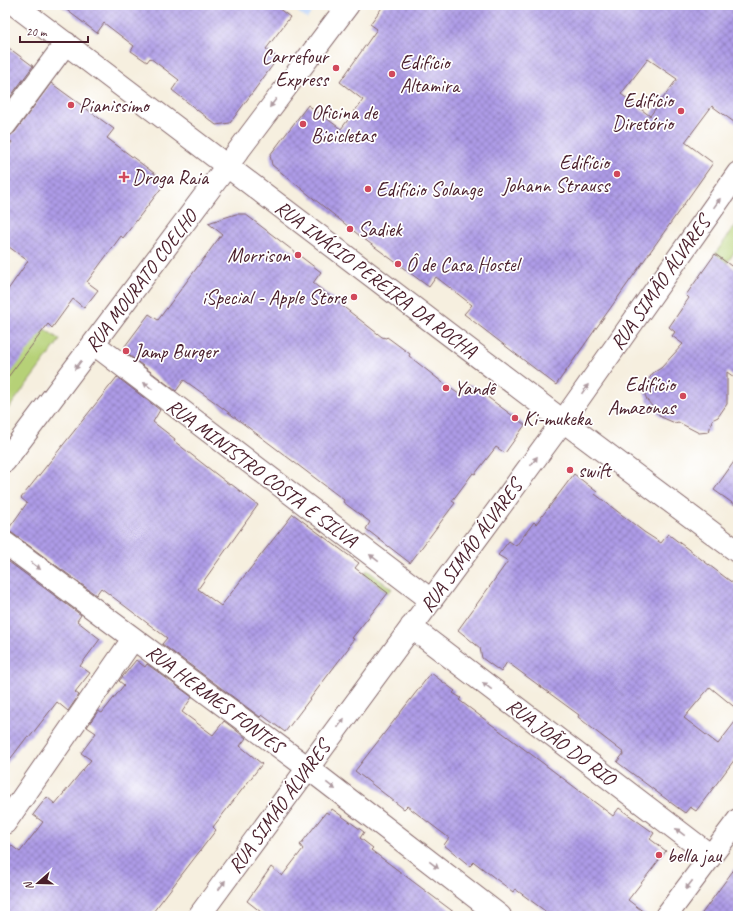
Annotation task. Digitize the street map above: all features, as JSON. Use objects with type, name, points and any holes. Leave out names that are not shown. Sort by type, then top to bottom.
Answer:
[{"type":"street","name":"RUA INÁCIO PEREIRA DA ROCHA","points":[[15,5],[738,552]]},
{"type":"street","name":"RUA MOURATO COELHO","points":[[5,460],[94,344],[348,5]]},
{"type":"street","points":[[5,125],[66,44]]},
{"type":"street","name":"RUA SIMÃO ÁLVARES","points":[[199,916],[563,421],[738,173]]},
{"type":"street","name":"RUA MINISTRO COSTA E SILVA","points":[[94,344],[405,582],[431,600]]},
{"type":"street","name":"RUA HERMES FONTES","points":[[5,543],[308,768],[500,916]]},
{"type":"street","name":"RUA JOÃO DO RIO","points":[[411,627],[711,856]]},
{"type":"street","points":[[5,823],[134,638]]},
{"type":"street","points":[[666,916],[738,820]]},
{"type":"shaded area","points":[[288,5],[317,5],[307,19]]},
{"type":"green space","points":[[738,222],[738,247],[727,263],[715,254]]},
{"type":"green space","points":[[32,320],[60,340],[9,408],[5,405],[5,381]]},
{"type":"green space","points":[[367,570],[392,589],[388,593],[364,574]]},
{"type":"building","points":[[60,5],[274,5],[290,17],[266,49],[278,58],[230,123],[216,125],[172,90],[179,80],[150,58],[147,62],[131,51],[134,46],[104,23],[97,33]]},
{"type":"building","points":[[384,5],[738,5],[738,125],[712,106],[685,142],[713,163],[556,385],[464,314],[472,305],[436,277],[429,287],[360,236],[272,165],[270,155],[308,105],[341,129],[363,100],[340,82],[377,29],[370,24]],"holes":[[[648,59],[677,79],[650,116],[621,94]]]},
{"type":"building","points":[[5,45],[33,66],[5,104]]},
{"type":"building","points":[[51,83],[114,129],[107,138],[166,182],[123,238],[121,236],[87,282],[98,290],[84,308],[73,299],[52,328],[48,324],[5,381],[5,294],[28,261],[5,244],[5,151],[12,142],[5,137],[15,132]]},
{"type":"building","points":[[236,214],[245,214],[321,272],[313,283],[382,337],[387,337],[410,354],[409,356],[447,386],[462,396],[470,384],[525,425],[505,453],[496,447],[475,474],[473,473],[452,501],[455,503],[410,563],[366,529],[370,522],[343,502],[344,500],[216,403],[184,380],[176,391],[126,353],[125,346],[149,314],[158,320],[222,234],[208,223]]},
{"type":"building","points":[[715,254],[738,271],[738,380],[727,372],[727,404],[718,417],[712,420],[709,432],[699,433],[678,422],[675,423],[661,417],[647,400],[644,392],[649,385],[648,380],[653,373],[661,368],[683,344],[672,336],[675,332],[669,327],[689,298],[686,295]]},
{"type":"building","points":[[117,377],[160,410],[153,422],[175,439],[174,441],[258,505],[198,589],[221,606],[293,514],[359,563],[355,568],[388,593],[352,638],[354,639],[349,645],[350,646],[285,732],[262,715],[260,717],[162,644],[167,638],[101,588],[96,595],[12,533],[7,531],[27,503],[21,498]]},
{"type":"building","points":[[738,456],[738,507],[714,490]]},
{"type":"building","points":[[574,474],[597,492],[595,494],[644,532],[661,543],[668,534],[738,587],[738,710],[710,687],[684,718],[718,744],[738,718],[738,755],[696,811],[690,807],[685,813],[617,762],[624,753],[578,717],[579,715],[507,662],[501,672],[482,658],[480,648],[458,630],[508,561],[498,555],[509,541],[516,546],[534,522],[536,524]]},
{"type":"building","points":[[5,559],[81,615],[77,621],[100,639],[80,666],[90,673],[75,692],[79,695],[68,711],[57,702],[29,738],[27,737],[5,766]]},
{"type":"building","points":[[136,660],[145,667],[147,664],[192,697],[182,712],[213,735],[224,721],[246,738],[240,746],[262,764],[213,827],[216,830],[150,916],[5,916],[5,841],[20,852],[43,822],[33,815],[39,807],[47,797],[55,804],[91,760],[81,753],[96,733],[87,727],[98,711],[102,713],[124,685],[119,681]]},
{"type":"building","points":[[431,673],[455,691],[453,693],[461,698],[459,700],[613,816],[619,808],[654,833],[650,839],[666,851],[628,900],[649,916],[552,916],[515,889],[513,892],[474,862],[470,866],[444,845],[449,838],[407,806],[404,809],[355,771]]},
{"type":"building","points":[[332,809],[364,832],[360,838],[373,848],[371,850],[459,916],[266,916],[247,901],[271,867],[282,876],[303,849],[300,845],[326,812],[329,814]]},
{"type":"building","points":[[738,864],[738,916],[700,916],[721,887]]},
{"type":"place","name":"Carrefour Express","points":[[336,68]]},
{"type":"place","name":"Edifício Altamira","points":[[392,74]]},
{"type":"place","name":"Pianissimo","points":[[71,105]]},
{"type":"place","name":"Edifício Diretório","points":[[681,111]]},
{"type":"place","name":"Oficina de Bicicletas","points":[[303,124]]},
{"type":"place","name":"Edifício Johann Strauss","points":[[617,174]]},
{"type":"place","name":"Droga Raia","points":[[124,177]]},
{"type":"place","name":"Edifício Solange","points":[[368,189]]},
{"type":"place","name":"Sadiek","points":[[350,229]]},
{"type":"place","name":"Morrison","points":[[298,255]]},
{"type":"place","name":"Ô de Casa Hostel","points":[[398,264]]},
{"type":"place","name":"iSpecial - Apple Store","points":[[354,297]]},
{"type":"place","name":"Jamp Burger","points":[[126,351]]},
{"type":"place","name":"Yandê","points":[[446,388]]},
{"type":"place","name":"Edifício Amazonas","points":[[683,396]]},
{"type":"place","name":"Ki-mukeka","points":[[515,418]]},
{"type":"place","name":"swift","points":[[570,470]]},
{"type":"place","name":"bella jau","points":[[659,855]]}]
